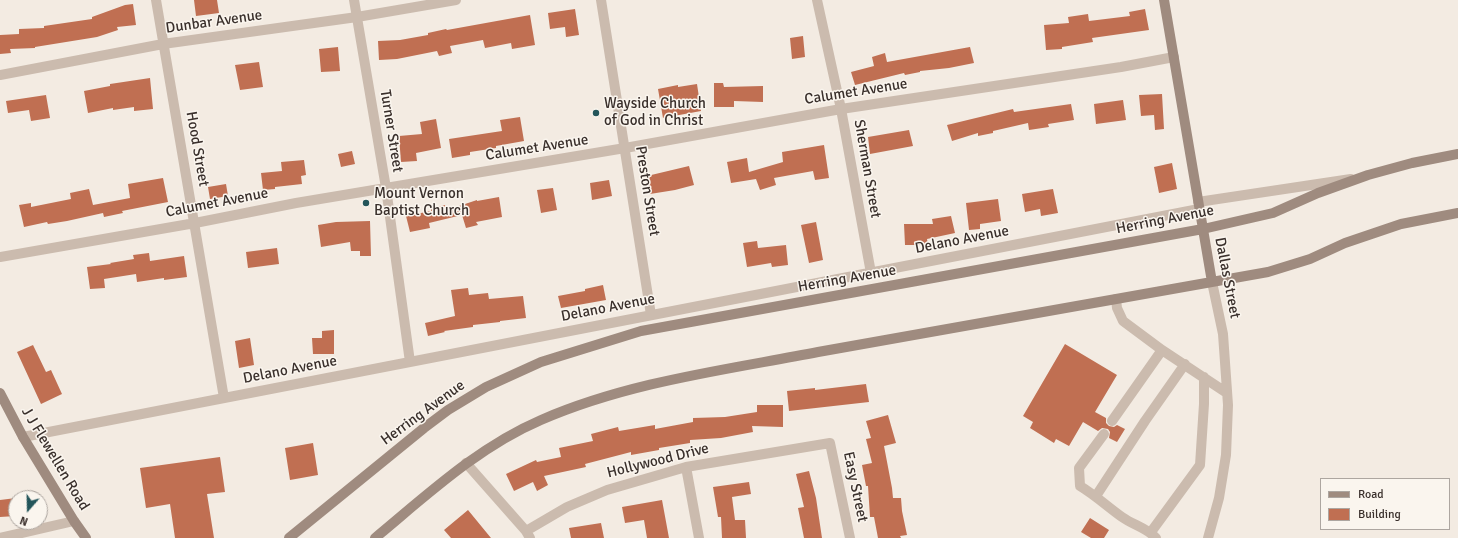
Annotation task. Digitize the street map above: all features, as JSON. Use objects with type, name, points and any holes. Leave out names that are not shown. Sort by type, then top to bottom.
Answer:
[{"type":"main road","name":"Dallas Street","points":[[1164,0],[1212,282]]},
{"type":"main road","name":"Herring Avenue","points":[[289,538],[448,410],[486,387],[541,362],[641,331],[1203,229],[1272,214],[1318,193],[1359,177],[1412,163],[1458,154]]},
{"type":"main road","points":[[375,538],[466,464],[494,444],[540,420],[584,404],[650,384],[880,341],[1268,272],[1310,259],[1345,244],[1401,224],[1458,213]]},
{"type":"main road","name":"J J Flewellen Road","points":[[0,393],[3,406],[86,538]]},
{"type":"street","name":"Hood Street","points":[[156,0],[224,398]]},
{"type":"street","name":"Turner Street","points":[[354,0],[386,188],[410,362]]},
{"type":"street","name":"Dunbar Avenue","points":[[0,76],[163,44],[357,17],[456,0]]},
{"type":"street","name":"Preston Street","points":[[601,0],[651,315]]},
{"type":"street","name":"Sherman Street","points":[[817,0],[841,109],[871,273]]},
{"type":"street","name":"Calumet Avenue","points":[[0,257],[195,223],[296,203],[625,148],[841,109],[1174,57]]},
{"type":"street","name":"Delano Avenue","points":[[22,437],[871,273],[1199,206],[1359,177]]},
{"type":"street","name":"Dallas Street","points":[[1208,538],[1219,498],[1226,455],[1228,426],[1223,334],[1212,282]]},
{"type":"street","points":[[1116,299],[1117,308],[1123,321],[1162,350],[1227,393]]},
{"type":"street","points":[[1112,421],[1162,350]]},
{"type":"street","points":[[1096,496],[1145,421],[1185,364]]},
{"type":"street","points":[[1104,434],[1079,468],[1080,486],[1096,496],[1123,517],[1153,535],[1200,465],[1204,404],[1204,377]]},
{"type":"street","name":"Hollywood Drive","points":[[528,534],[567,507],[603,491],[686,467],[830,443]]},
{"type":"street","name":"Easy Street","points":[[830,443],[850,538]]},
{"type":"street","points":[[466,464],[528,534]]},
{"type":"street","points":[[686,467],[699,538]]},
{"type":"street","points":[[0,538],[74,521]]},
{"type":"building","points":[[194,0],[217,0],[219,13],[196,16]]},
{"type":"building","points":[[133,4],[136,25],[117,27],[118,30],[97,37],[35,48],[10,49],[11,53],[0,54],[0,35],[19,34],[19,29],[44,28],[44,26],[92,19],[92,17],[125,5]]},
{"type":"building","points":[[575,9],[579,35],[566,37],[565,27],[550,29],[548,13]]},
{"type":"building","points":[[1145,9],[1149,30],[1092,38],[1093,42],[1062,47],[1062,49],[1046,50],[1044,25],[1069,23],[1068,17],[1088,14],[1089,21],[1130,16],[1129,12]]},
{"type":"building","points":[[530,15],[535,45],[512,49],[511,43],[485,48],[483,40],[450,46],[452,53],[439,56],[437,51],[397,59],[379,60],[378,41],[400,40],[428,35],[428,33],[446,29]]},
{"type":"building","points":[[803,36],[805,57],[792,59],[790,38]]},
{"type":"building","points":[[338,47],[340,71],[321,72],[319,49]]},
{"type":"building","points":[[970,47],[974,63],[949,68],[920,71],[905,75],[904,73],[855,85],[851,72],[874,66],[872,57],[885,53],[887,62]]},
{"type":"building","points":[[259,62],[263,87],[240,90],[235,65]]},
{"type":"building","points":[[150,78],[153,109],[134,111],[134,107],[113,110],[113,108],[88,113],[84,91],[110,86],[110,84]]},
{"type":"building","points":[[714,83],[723,83],[724,87],[763,86],[763,102],[734,101],[734,107],[714,107]]},
{"type":"building","points":[[697,84],[701,111],[663,118],[658,89],[678,85],[678,87]]},
{"type":"building","points":[[1162,94],[1164,129],[1155,130],[1154,115],[1141,116],[1139,95]]},
{"type":"building","points":[[46,95],[50,118],[31,121],[29,110],[8,113],[6,101]]},
{"type":"building","points":[[1123,100],[1126,120],[1096,124],[1094,104]]},
{"type":"building","points":[[1071,104],[1074,120],[1048,124],[1049,127],[1029,130],[1028,123],[978,136],[978,133],[952,141],[947,125],[1013,109],[1014,112]]},
{"type":"building","points":[[520,117],[524,141],[496,146],[496,148],[470,152],[470,155],[452,158],[449,139],[502,131],[500,120]]},
{"type":"building","points":[[436,119],[441,148],[416,153],[417,161],[401,162],[399,136],[422,134],[420,122]]},
{"type":"building","points":[[909,130],[913,146],[870,154],[868,137]]},
{"type":"building","points":[[824,145],[829,178],[815,180],[813,171],[774,178],[776,185],[760,190],[756,179],[731,183],[727,162],[747,158],[749,172],[783,162],[782,152]]},
{"type":"building","points":[[352,151],[355,164],[341,167],[338,154]]},
{"type":"building","points":[[304,160],[306,175],[301,176],[302,184],[263,190],[261,173],[282,171],[281,162]]},
{"type":"building","points":[[1172,163],[1177,189],[1159,193],[1154,167]]},
{"type":"building","points":[[689,166],[694,185],[650,194],[647,176]]},
{"type":"building","points":[[163,178],[168,202],[122,211],[123,213],[104,217],[103,213],[67,221],[48,224],[47,222],[24,227],[19,205],[31,203],[31,207],[71,199],[70,193],[89,189],[93,205],[130,198],[128,184]]},
{"type":"building","points":[[609,180],[612,196],[592,200],[590,183]]},
{"type":"building","points":[[226,184],[228,196],[210,199],[208,187]]},
{"type":"building","points":[[553,188],[557,210],[541,213],[537,190]]},
{"type":"building","points":[[1053,189],[1058,213],[1041,216],[1040,209],[1025,212],[1022,194]]},
{"type":"building","points":[[499,197],[502,217],[476,222],[478,225],[466,228],[462,215],[429,223],[430,228],[410,232],[406,216],[431,211],[431,209],[445,205],[447,210],[477,200]]},
{"type":"building","points":[[998,199],[1001,221],[980,224],[980,229],[969,230],[966,203]]},
{"type":"building","points":[[951,216],[955,233],[927,239],[928,245],[905,245],[904,224],[933,224],[932,219]]},
{"type":"building","points":[[370,221],[371,256],[360,256],[360,251],[351,251],[350,242],[321,247],[318,225],[336,222]]},
{"type":"building","points":[[816,222],[823,260],[809,263],[801,225]]},
{"type":"building","points":[[757,241],[758,248],[786,245],[788,265],[772,267],[771,263],[747,267],[743,243]]},
{"type":"building","points":[[277,248],[279,264],[248,268],[246,252]]},
{"type":"building","points":[[149,253],[150,261],[184,256],[187,277],[164,280],[164,278],[137,282],[136,274],[104,279],[105,288],[90,289],[87,267],[134,259],[133,255]]},
{"type":"building","points":[[603,285],[606,300],[561,308],[558,296],[585,291],[585,289]]},
{"type":"building","points":[[468,288],[469,295],[488,293],[489,299],[523,296],[526,318],[473,325],[473,327],[444,331],[445,332],[428,336],[425,323],[455,316],[451,290]]},
{"type":"building","points":[[334,330],[334,354],[313,354],[312,338],[322,338],[322,331]]},
{"type":"building","points":[[250,338],[254,365],[239,368],[235,341]]},
{"type":"building","points":[[1065,344],[1117,375],[1095,412],[1106,418],[1106,423],[1109,426],[1114,427],[1117,425],[1125,429],[1117,442],[1109,438],[1110,432],[1108,429],[1102,428],[1098,431],[1083,422],[1069,446],[1056,439],[1054,443],[1030,428],[1033,422],[1023,416]]},
{"type":"building","points":[[33,345],[46,372],[51,370],[62,394],[41,404],[17,352]]},
{"type":"building","points":[[866,384],[869,402],[789,411],[787,391],[815,388],[815,390]]},
{"type":"building","points":[[757,405],[783,405],[783,427],[752,426],[753,432],[721,438],[690,440],[690,443],[659,448],[659,450],[631,455],[631,452],[585,464],[586,467],[544,476],[548,485],[537,491],[533,482],[514,491],[506,474],[536,460],[537,462],[561,457],[559,448],[593,441],[591,434],[618,427],[619,431],[655,425],[655,429],[693,422],[693,418],[725,417],[757,412]]},
{"type":"building","points":[[888,415],[896,443],[884,446],[893,498],[901,498],[907,535],[900,536],[901,538],[878,538],[874,517],[870,517],[868,486],[866,486],[862,465],[872,463],[866,439],[871,438],[866,421]]},
{"type":"building","points":[[313,443],[318,475],[290,480],[285,448]]},
{"type":"building","points":[[220,457],[225,492],[207,494],[214,538],[175,538],[170,504],[146,508],[140,468]]},
{"type":"building","points":[[809,471],[816,498],[822,538],[804,538],[798,508],[804,507],[796,474]]},
{"type":"building","points":[[749,482],[751,494],[732,497],[735,520],[745,520],[746,538],[722,538],[721,517],[718,517],[713,487]]},
{"type":"building","points":[[8,499],[8,516],[0,517],[0,500]]},
{"type":"building","points":[[662,500],[669,538],[647,538],[644,520],[625,523],[622,507]]},
{"type":"building","points":[[468,510],[491,538],[451,538],[444,530]]},
{"type":"building","points":[[1090,518],[1109,530],[1104,538],[1091,538],[1081,532]]},
{"type":"building","points":[[601,523],[604,538],[571,538],[569,528]]},
{"type":"place","name":"Wayside Church of God in Christ","points":[[596,113]]},
{"type":"place","name":"Mount Vernon Baptist Church","points":[[366,203]]}]
